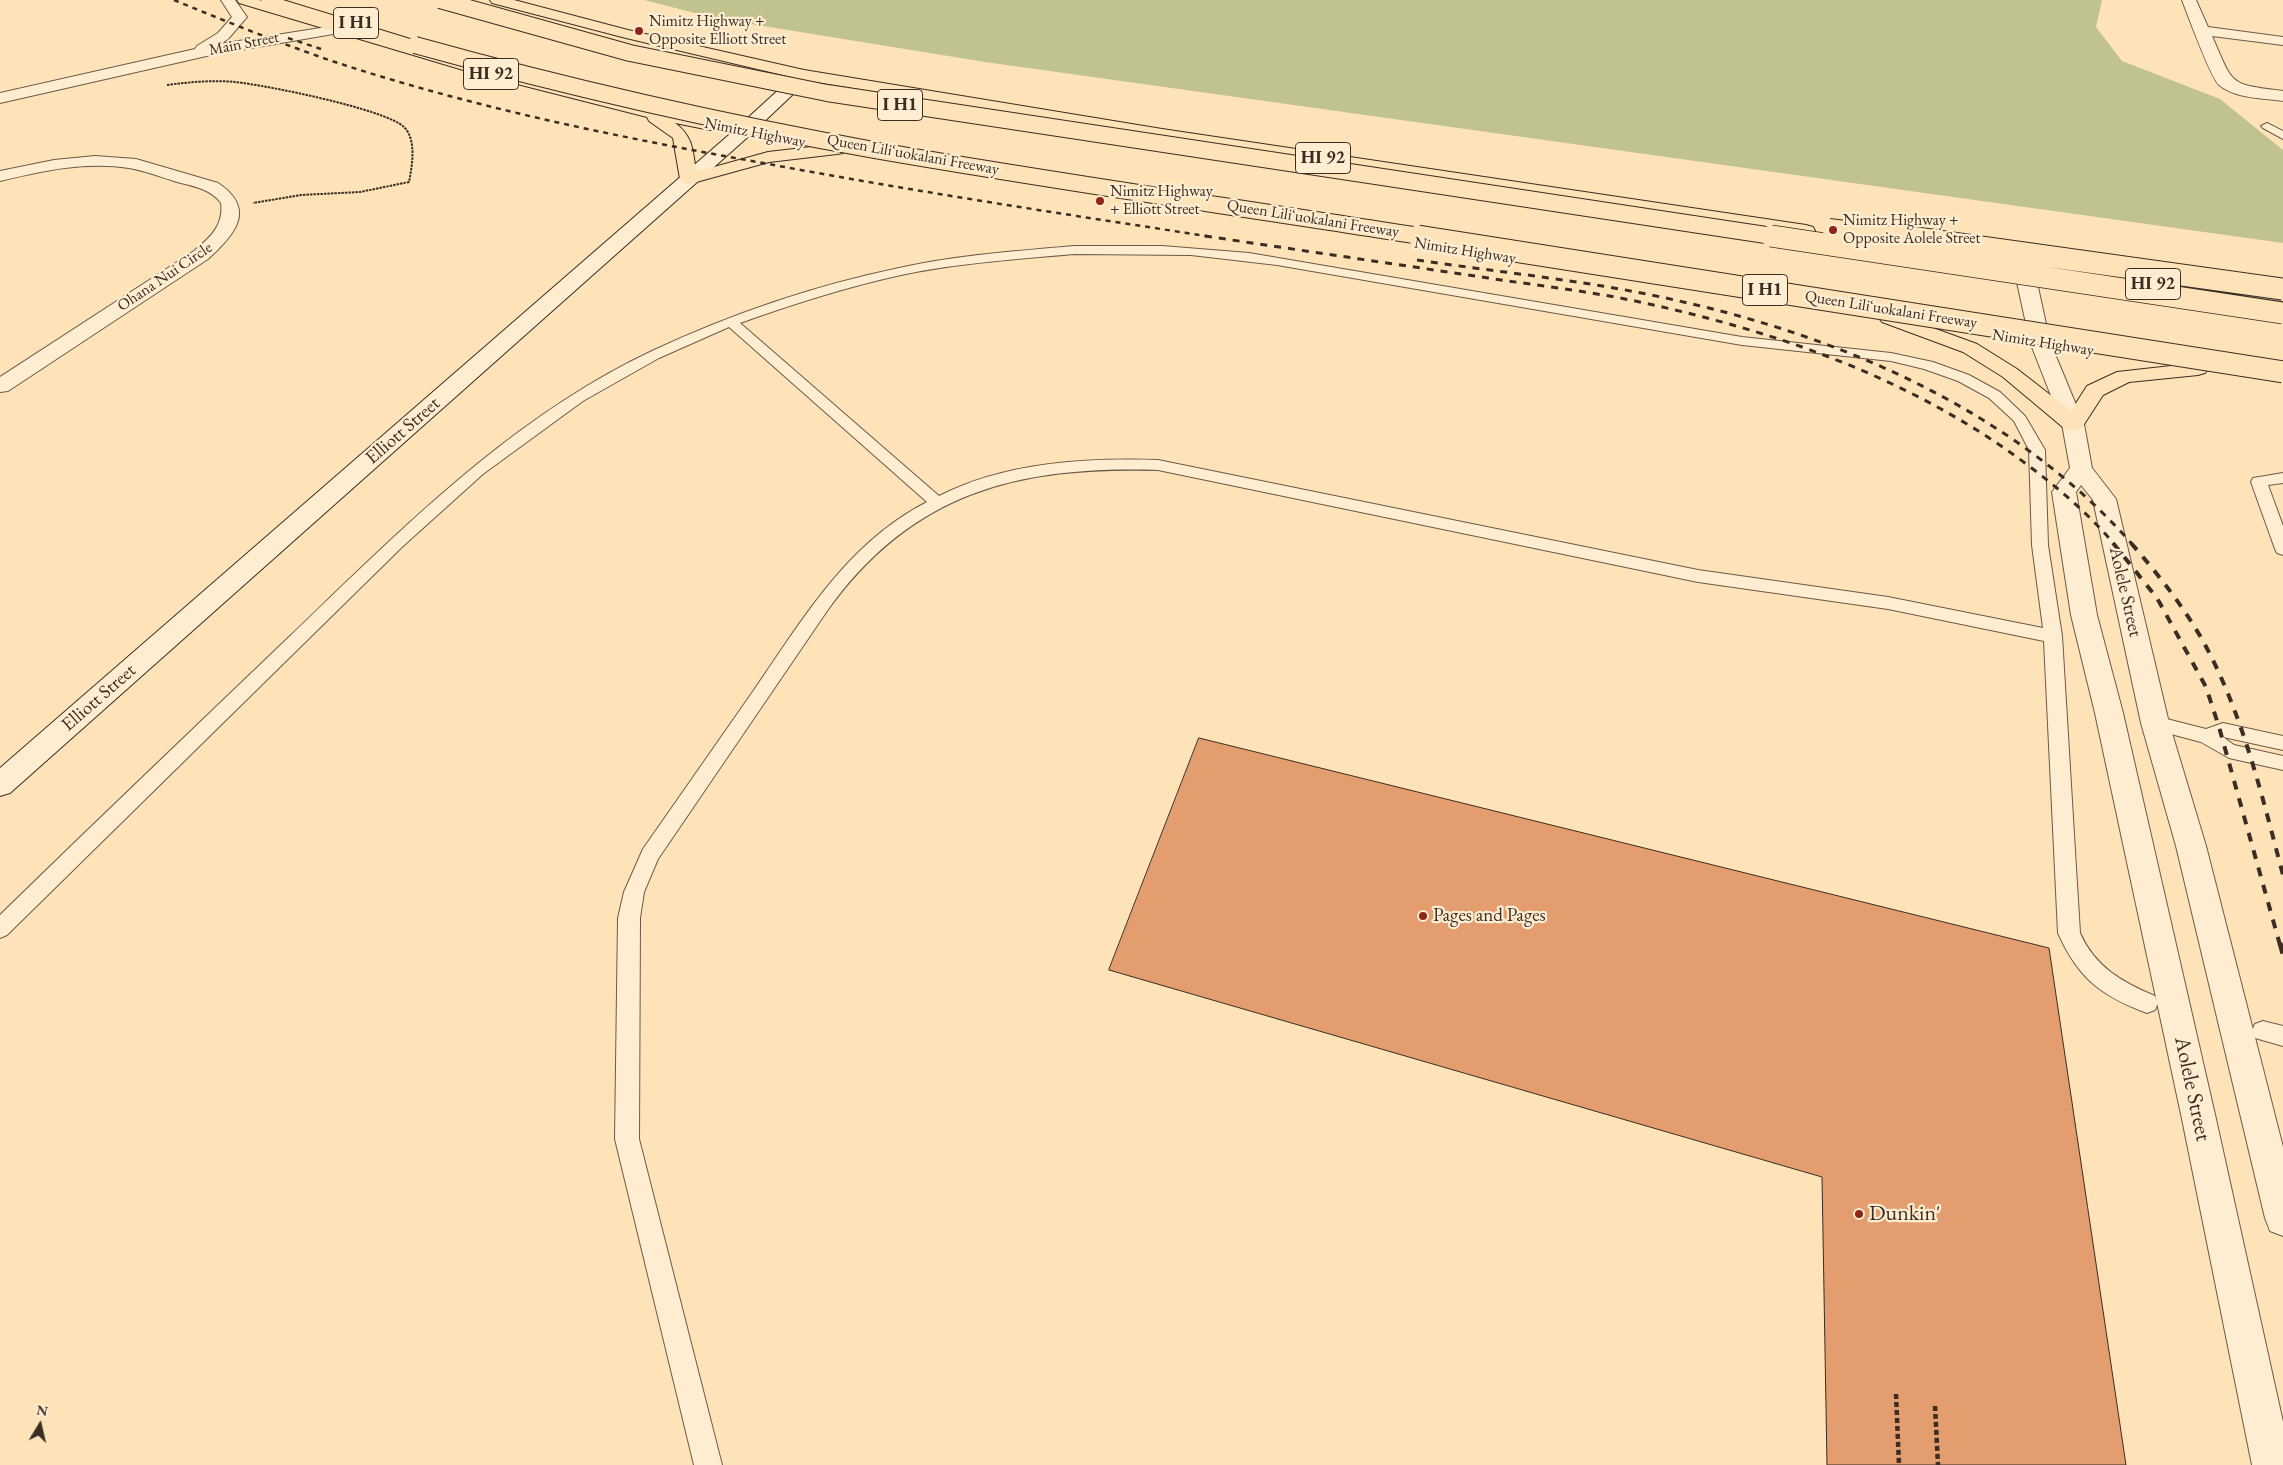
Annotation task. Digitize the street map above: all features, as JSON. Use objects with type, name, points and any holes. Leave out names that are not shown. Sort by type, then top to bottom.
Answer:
[{"type":"main road","name":"Nimitz Highway","points":[[244,0],[486,73],[645,112],[837,149],[2283,382]]},
{"type":"main road","points":[[268,0],[415,45]]},
{"type":"main road","name":"Queen Liliʻuokalani Freeway","points":[[297,0],[415,45],[576,89],[694,115],[876,150],[2283,372]]},
{"type":"main road","name":"I H1","points":[[440,0],[630,53],[818,91],[2283,313]]},
{"type":"main road","name":"HI 92","points":[[497,0],[626,34],[804,75],[1162,134],[2283,303]]},
{"type":"main road","points":[[645,112],[674,128],[682,136],[687,152],[686,165],[690,179],[768,157],[837,149]]},
{"type":"main road","points":[[1367,174],[1918,237],[2283,288]]},
{"type":"main road","points":[[1247,209],[2283,391]]},
{"type":"main road","points":[[1889,318],[1970,348],[2010,374],[2073,424],[2095,391],[2124,376],[2198,369]]},
{"type":"street","name":"Main Street","points":[[0,98],[207,48],[223,36],[240,17],[228,0]]},
{"type":"street","points":[[2189,0],[2200,30],[2224,81],[2240,90],[2283,96]]},
{"type":"street","name":"Main Street","points":[[150,63],[284,36],[340,29]]},
{"type":"street","points":[[2200,30],[2283,41]]},
{"type":"street","name":"Elliott Street","points":[[0,785],[690,179],[804,75]]},
{"type":"street","points":[[0,176],[74,162],[125,162],[138,164],[211,187],[227,199],[231,207]]},
{"type":"street","name":"Ohana Nui Circle","points":[[0,386],[201,256],[218,240],[229,225],[231,207]]},
{"type":"street","name":"Aolele Street","points":[[2023,264],[2040,342],[2073,424],[2081,469],[2104,499],[2155,723],[2192,846],[2283,1218]]},
{"type":"street","name":"Aolele Street","points":[[2081,469],[2064,492],[2084,615],[2109,713],[2275,1459]]},
{"type":"street","points":[[2109,713],[2155,723]]},
{"type":"lane","points":[[2267,126],[2283,136]]},
{"type":"lane","points":[[0,929],[116,812],[474,473],[511,444],[584,394],[665,350],[761,309],[834,286],[931,265],[1035,252],[1089,249],[1166,250],[1252,258],[1776,346],[1844,350],[1919,364],[1967,379],[2008,404],[2031,435],[2037,450],[2042,570],[2053,636],[2069,933],[2077,954],[2096,976],[2118,991],[2147,1003]]},
{"type":"lane","points":[[730,322],[937,503]]},
{"type":"lane","points":[[708,1465],[627,1139],[629,918],[634,892],[650,855],[850,569],[894,528],[937,503],[984,483],[1041,469],[1100,463],[1158,465],[1698,576],[1888,603],[2053,636]]},
{"type":"lane","points":[[2283,478],[2258,482],[2283,549]]},
{"type":"lane","points":[[2155,723],[2207,736],[2229,751],[2283,763]]},
{"type":"lane","points":[[2207,736],[2223,730],[2283,743]]},
{"type":"path","points":[[164,85],[215,81],[237,82],[297,94],[374,114],[402,126],[411,139],[412,165],[409,182],[360,192],[301,195],[231,207]]},
{"type":"path","points":[[1896,1394],[1899,1465]]},
{"type":"path","points":[[1934,1406],[1938,1465]]},
{"type":"green space","points":[[644,0],[2102,0],[2096,27],[2122,61],[2220,99],[2283,150],[2283,243],[985,62],[714,18]]},
{"type":"building","points":[[1199,738],[2049,948],[2126,1465],[1827,1465],[1822,1177],[1109,970]]},
{"type":"railway","points":[[174,0],[329,60],[436,92],[544,119],[653,143],[819,173],[988,202],[1213,237]]},
{"type":"railway","points":[[288,38],[321,49]]},
{"type":"railway","points":[[1205,236],[1609,296],[1696,315],[1790,343],[1880,378],[1966,423],[2050,482],[2090,518],[2114,544]]},
{"type":"railway","points":[[1417,260],[1581,283],[1679,301],[1742,317],[1804,336],[1866,360],[1925,388],[1983,420],[2037,456],[2087,498],[2132,544]]},
{"type":"railway","points":[[2113,543],[2157,598],[2206,687],[2280,945]]},
{"type":"railway","points":[[2131,543],[2179,603],[2203,641],[2217,669],[2250,756],[2283,875]]},
{"type":"railway","points":[[2280,943],[2283,954]]},
{"type":"place","name":"Nimitz Highway + Opposite Elliott Street","points":[[639,31]]},
{"type":"place","name":"Nimitz Highway + Elliott Street","points":[[1100,201]]},
{"type":"place","name":"Nimitz Highway + Opposite Aolele Street","points":[[1833,230]]},
{"type":"place","name":"Pages and Pages","points":[[1423,916]]},
{"type":"place","name":"Dunkin'","points":[[1859,1214]]}]
